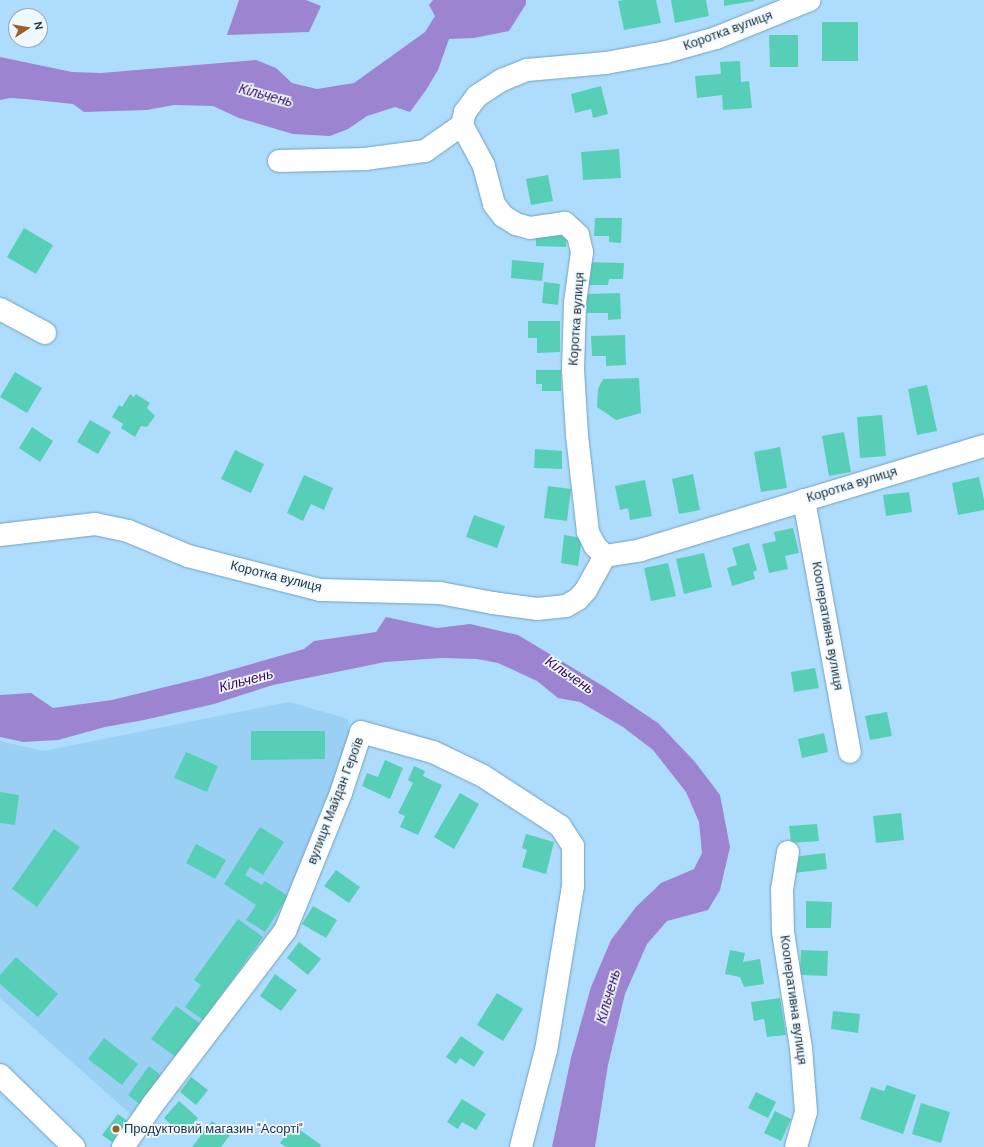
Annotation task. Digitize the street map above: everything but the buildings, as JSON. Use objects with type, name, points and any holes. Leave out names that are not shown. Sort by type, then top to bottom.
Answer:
[{"type":"street","name":"Коротка вулиця","points":[[605,556],[594,546],[588,532],[577,435],[573,370],[575,303],[582,252],[578,235],[565,223],[530,228],[516,224],[503,216],[494,204],[484,166],[462,125],[465,112],[477,96],[502,80],[527,70],[606,63],[666,52],[716,38],[810,0]]},
{"type":"street","points":[[279,161],[365,159],[425,151],[462,125]]},
{"type":"street","points":[[0,309],[45,333]]},
{"type":"street","name":"Коротка вулиця","points":[[605,556],[641,550],[984,446]]},
{"type":"street","name":"Кооперативна вулиця","points":[[804,500],[850,752]]},
{"type":"street","name":"Коротка вулиця","points":[[0,535],[95,524],[128,531],[188,556],[320,590],[440,593],[493,603],[537,609],[566,606],[578,599],[586,590],[605,556]]},
{"type":"street","name":"вулиця Майдан Героїв","points":[[123,1147],[153,1104],[285,931],[340,793],[361,732],[433,752],[483,776],[560,826],[573,846],[573,886],[546,1050],[521,1147]]},
{"type":"street","name":"Кооперативна вулиця","points":[[788,852],[782,890],[783,932],[801,1048],[806,1112],[796,1147]]},
{"type":"street","points":[[0,1075],[74,1147]]},
{"type":"shaded area","points":[[289,702],[348,719],[351,749],[285,912],[136,1119],[0,998],[0,741],[43,751]]},
{"type":"water","points":[[239,0],[306,0],[321,6],[309,32],[227,35]]},
{"type":"water","name":"Кільчень","points":[[433,0],[526,0],[526,4],[509,31],[474,38],[449,39],[438,70],[410,112],[395,107],[367,116],[348,129],[330,136],[293,134],[239,118],[213,106],[174,105],[147,110],[84,112],[73,104],[10,98],[0,100],[0,57],[72,72],[101,73],[256,60],[276,68],[292,83],[317,89],[354,83],[425,32],[435,16],[429,5]]},
{"type":"water","name":"Кільчень","points":[[386,617],[437,628],[470,624],[518,635],[603,686],[658,723],[695,762],[720,795],[730,847],[720,890],[708,910],[667,921],[647,944],[625,994],[608,1065],[595,1147],[552,1147],[571,1058],[591,987],[611,940],[636,907],[661,883],[694,869],[702,853],[699,822],[686,792],[653,750],[623,727],[580,702],[558,698],[537,681],[498,663],[477,659],[442,658],[385,662],[273,685],[214,704],[144,720],[105,727],[58,740],[23,742],[0,737],[0,695],[31,693],[53,708],[112,700],[202,678],[304,649],[314,641],[376,632]]},
{"type":"place","name":"Продуктовий магазин \"Асорті\"","points":[[116,1129]]}]
